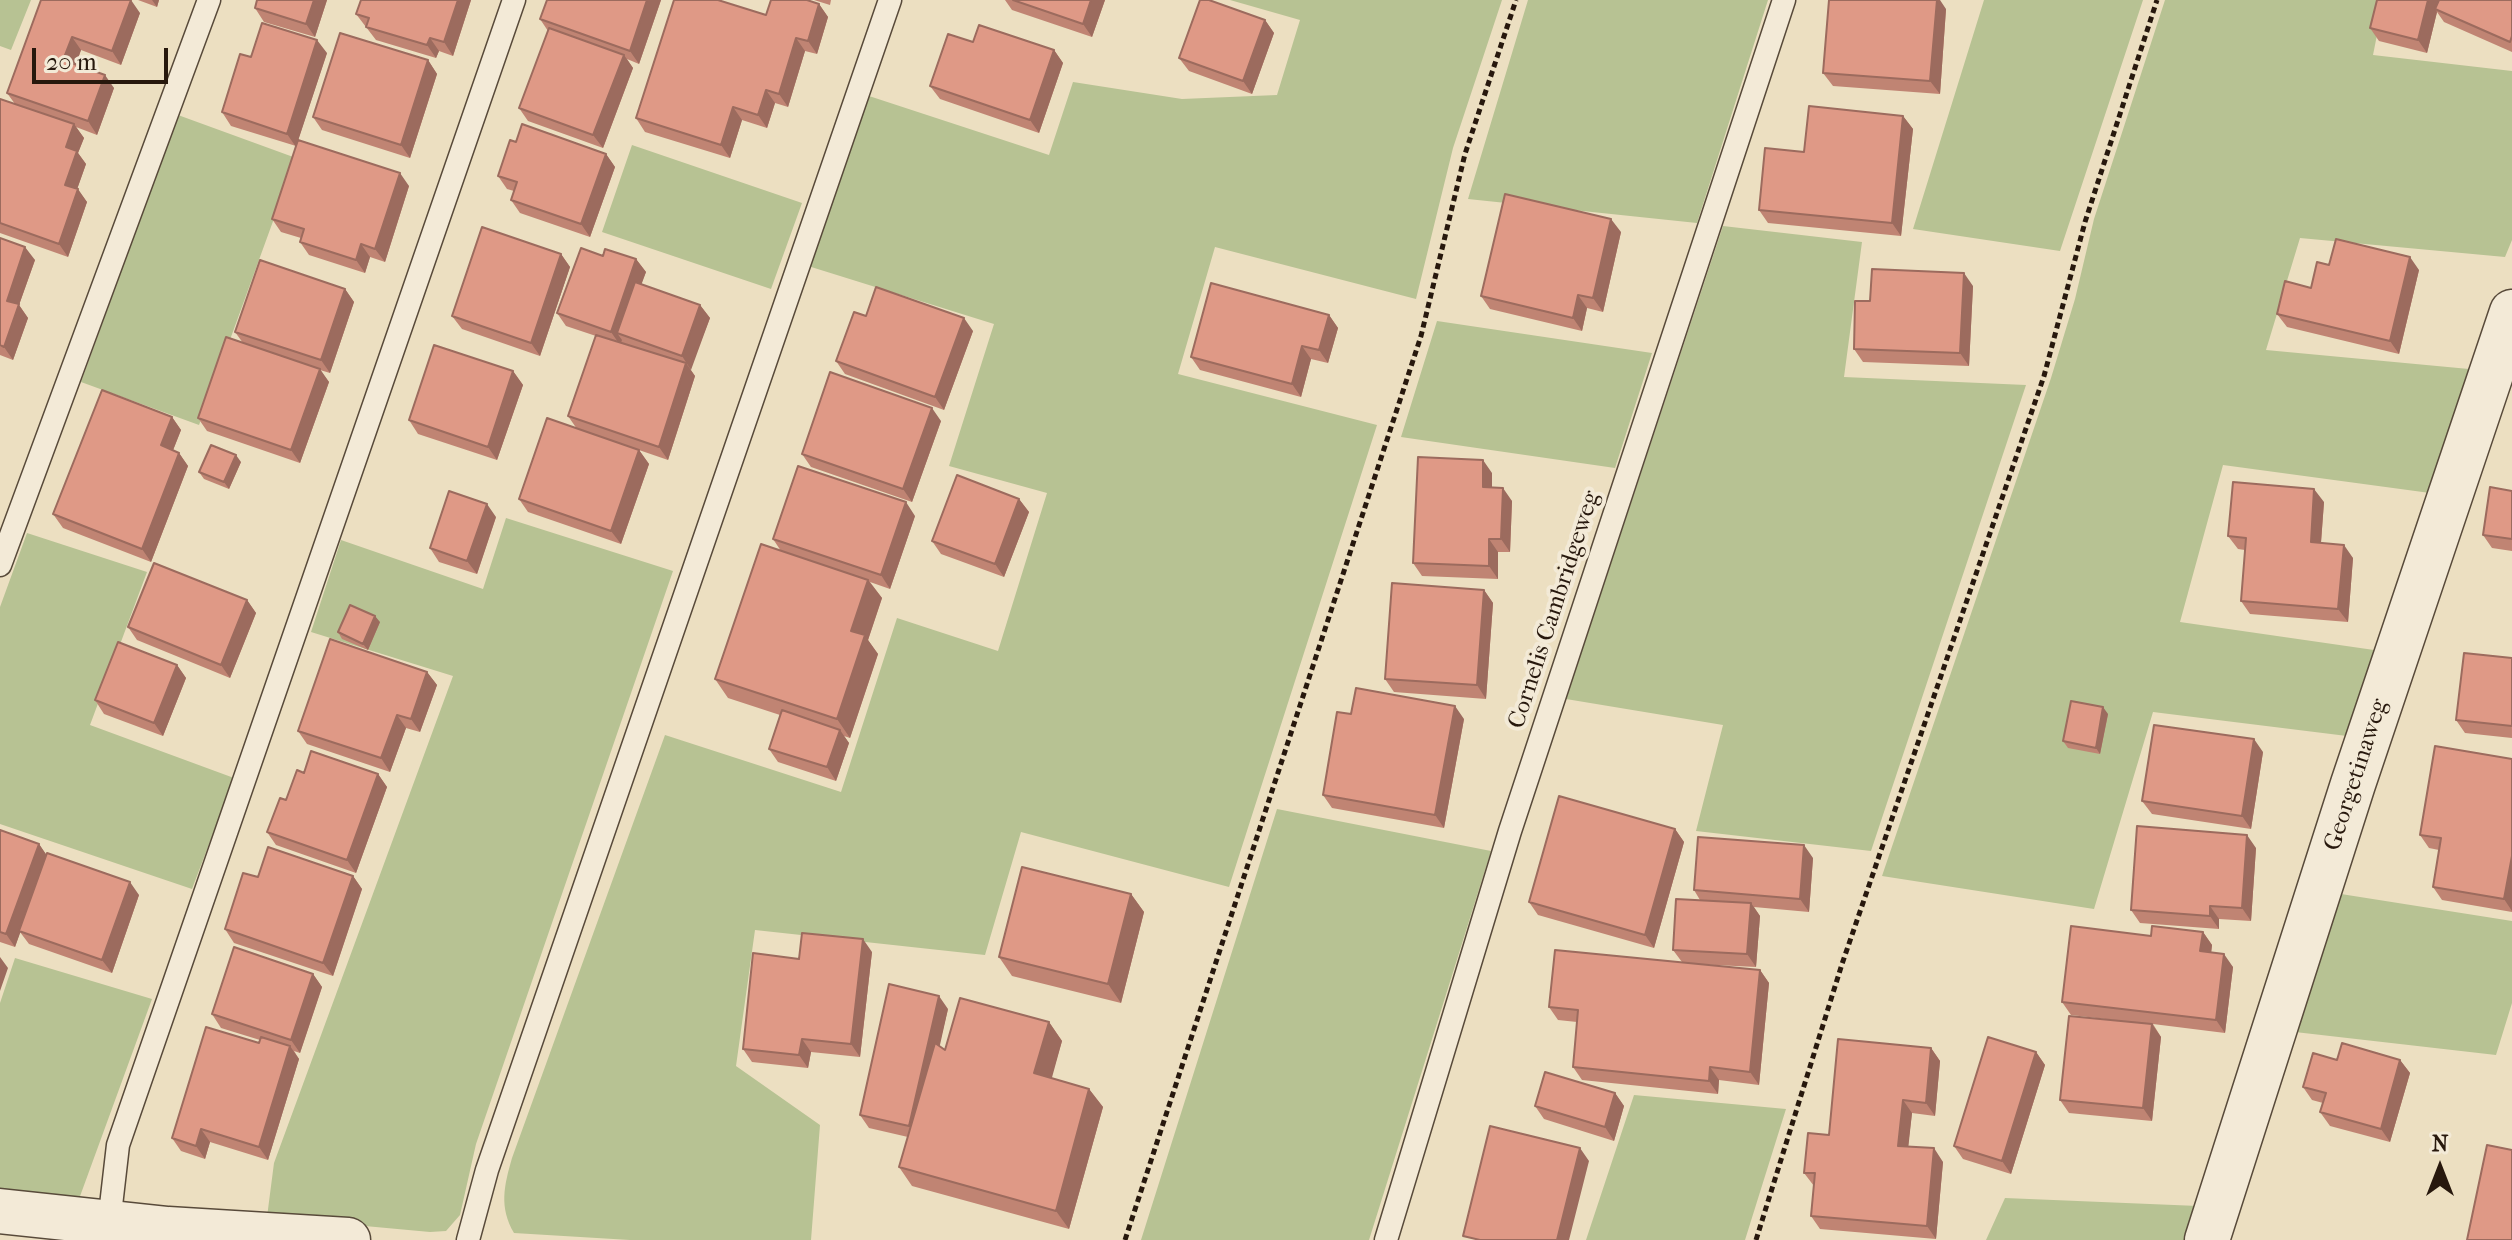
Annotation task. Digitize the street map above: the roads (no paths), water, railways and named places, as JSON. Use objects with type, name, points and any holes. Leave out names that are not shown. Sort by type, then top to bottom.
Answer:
[{"type":"street","name":"Georgetinaweg","points":[[2207,1240],[2348,799],[2512,312]]},
{"type":"street","points":[[0,1211],[109,1223],[167,1234],[348,1240]]},
{"type":"lane","points":[[0,565],[209,0]]},
{"type":"lane","points":[[109,1223],[118,1145],[514,0]]},
{"type":"lane","points":[[468,1240],[497,1140],[890,0]]},
{"type":"lane","name":"Cornelis Cambridgeweg","points":[[1386,1240],[1510,831],[1784,0]]}]
